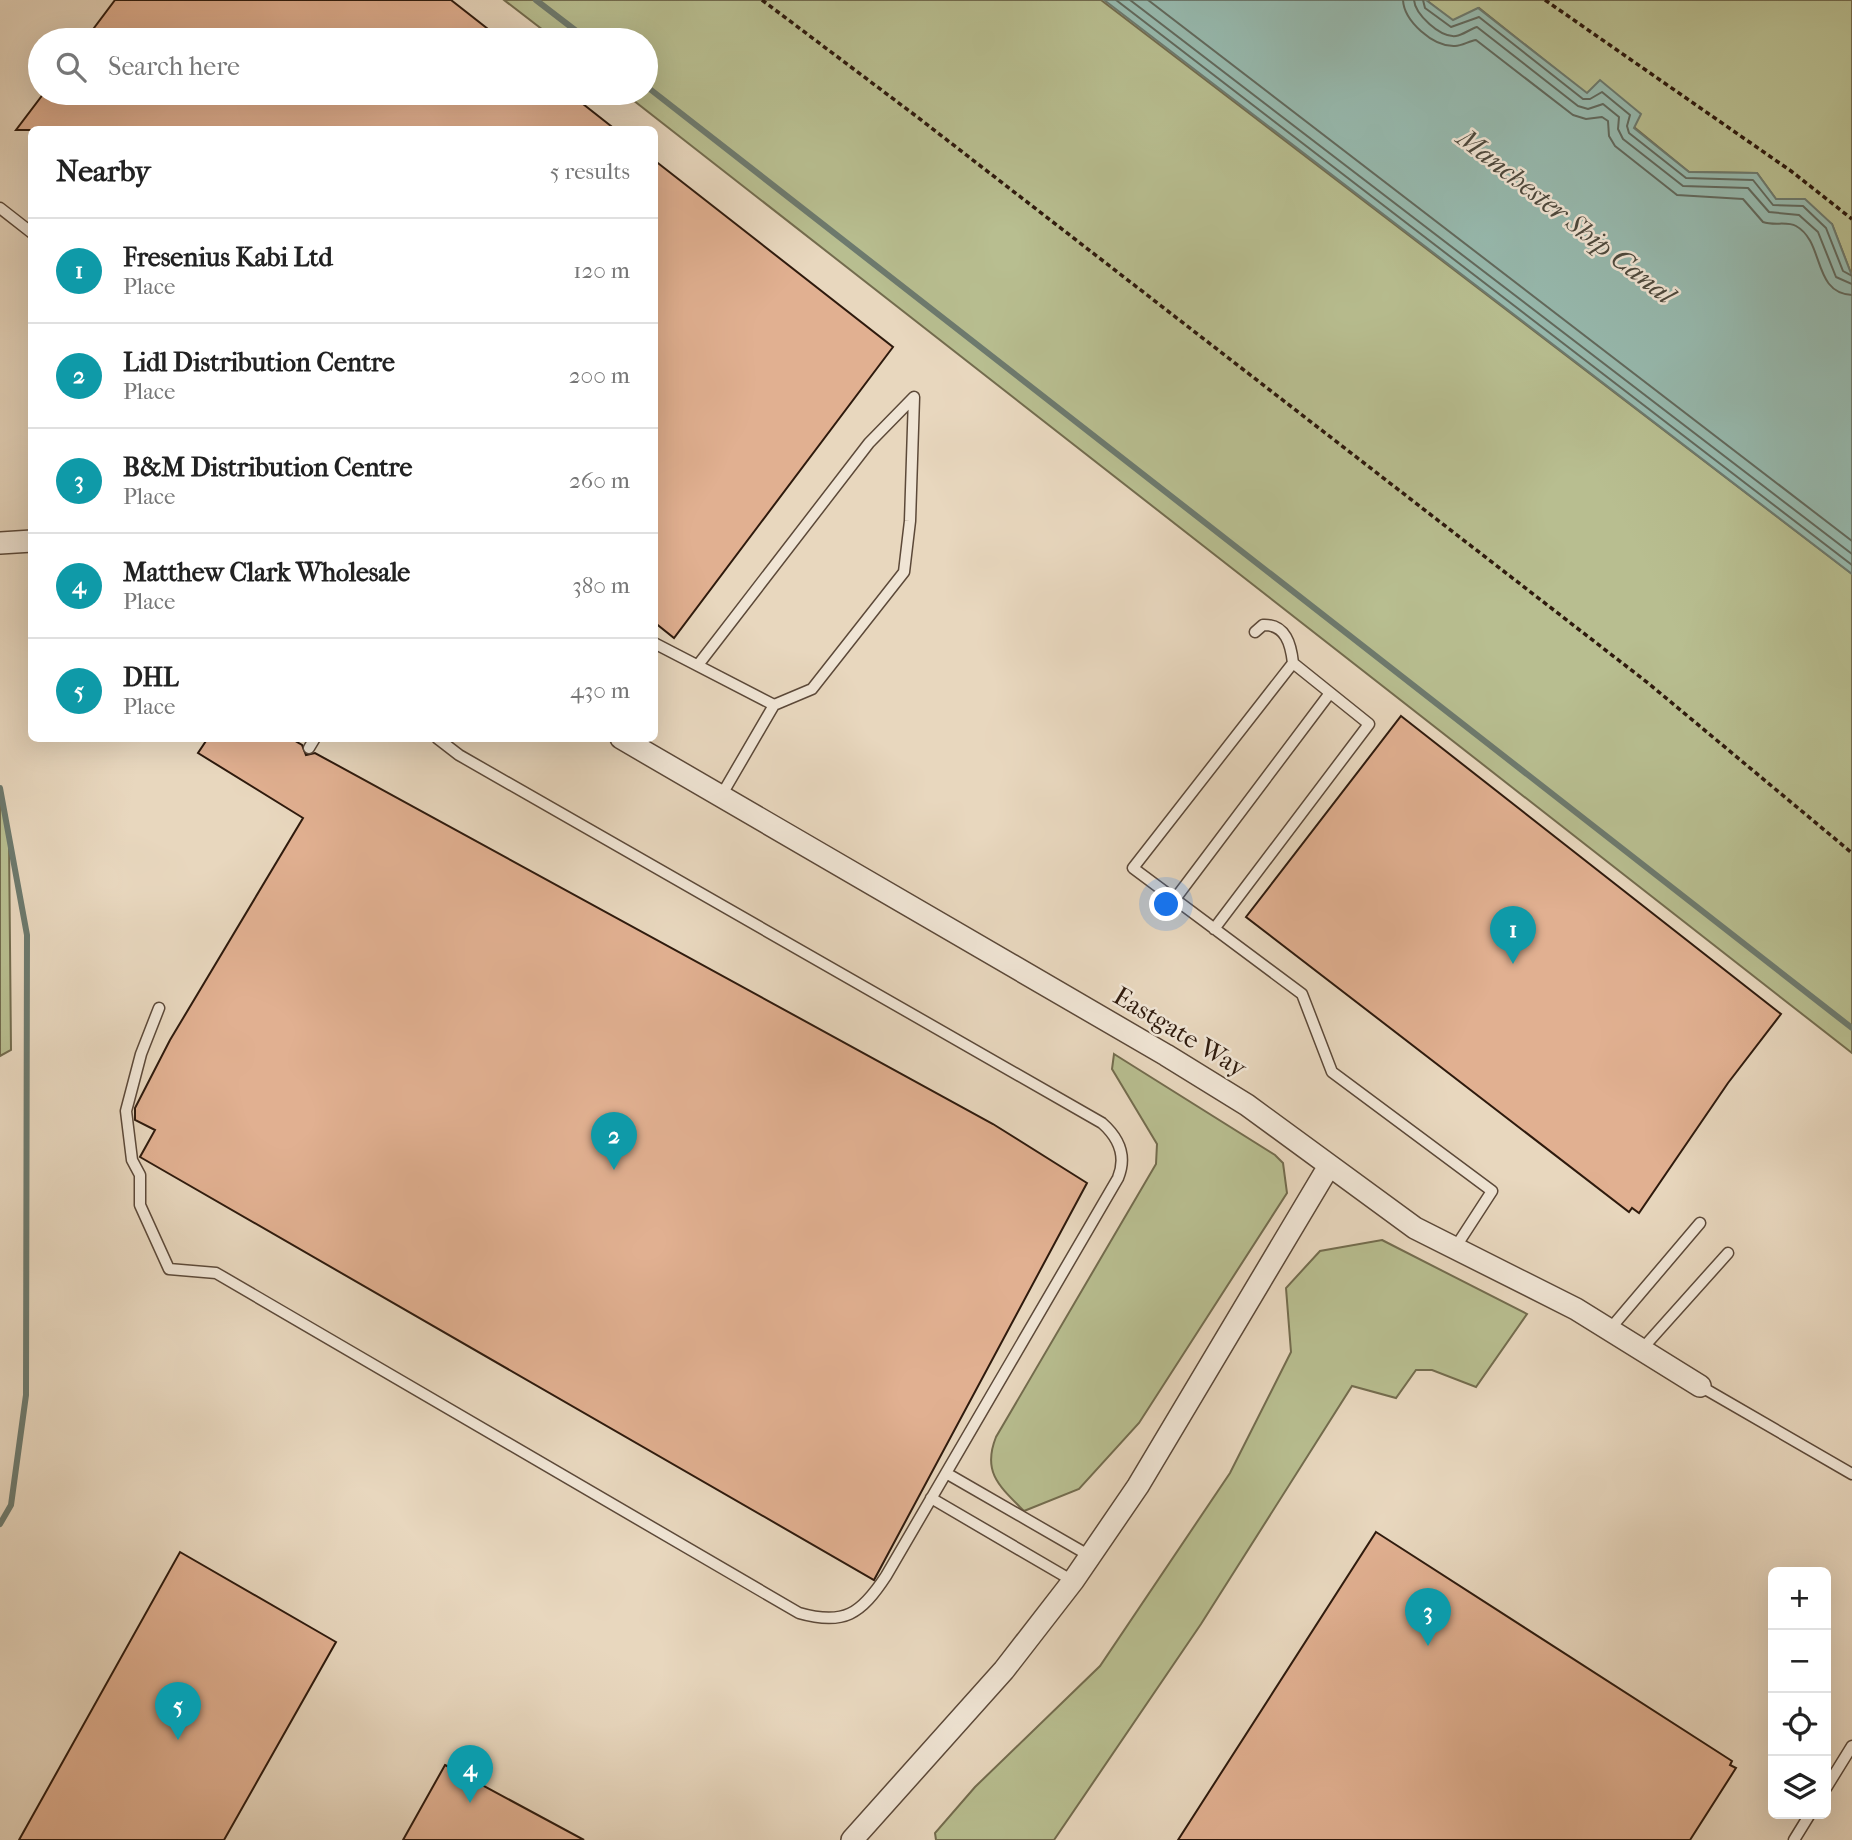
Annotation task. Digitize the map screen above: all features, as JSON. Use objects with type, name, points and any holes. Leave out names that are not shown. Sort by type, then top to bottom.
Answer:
[{"type":"street","points":[[0,543],[28,541]]},
{"type":"street","name":"Eastgate Way","points":[[628,742],[1166,1055],[1247,1105],[1415,1228],[1610,1329],[1700,1387]]},
{"type":"street","points":[[861,1837],[1004,1670],[1073,1581],[1138,1486],[1329,1166]]},
{"type":"lane","points":[[0,208],[28,230]]},
{"type":"lane","points":[[698,665],[869,443],[914,397],[910,521],[904,572],[812,689],[774,705],[721,796]]},
{"type":"lane","points":[[1255,632],[1263,625],[1272,625],[1281,632],[1291,642],[1293,663],[1133,868],[1302,994],[1332,1072],[1492,1191],[1455,1248]]},
{"type":"lane","points":[[658,645],[774,705]]},
{"type":"lane","points":[[1214,929],[1369,724],[1293,663]]},
{"type":"lane","points":[[1175,900],[1329,693]]},
{"type":"lane","points":[[159,1008],[141,1054],[125,1111],[132,1160],[140,1175],[140,1205],[169,1269],[216,1273],[799,1613],[831,1620],[857,1610],[886,1576],[1118,1178],[1123,1161],[1118,1140],[1111,1131],[459,755],[442,742]]},
{"type":"lane","points":[[1610,1329],[1700,1223]]},
{"type":"lane","points":[[1642,1349],[1728,1253]]},
{"type":"lane","points":[[1700,1387],[1852,1474]]},
{"type":"lane","points":[[946,1473],[1090,1556]]},
{"type":"lane","points":[[931,1498],[1073,1581]]},
{"type":"lane","points":[[1831,1780],[1852,1746]]},
{"type":"lane","points":[[1794,1840],[1807,1819]]},
{"type":"path","points":[[762,0],[916,116],[1648,683],[1852,853]]},
{"type":"path","points":[[1545,0],[1791,171],[1852,219]]},
{"type":"green space","points":[[504,0],[1101,0],[1852,574],[1852,1053],[639,105],[658,105],[658,28],[540,28]]},
{"type":"green space","points":[[1426,0],[1852,0],[1852,276],[1832,224],[1776,199],[1757,173],[1689,172],[1634,127],[1600,81],[1587,94],[1479,8],[1453,21]]},
{"type":"green space","points":[[0,796],[9,840],[11,1050],[0,1056]]},
{"type":"green space","points":[[1114,1054],[1275,1155],[1283,1163],[1287,1193],[1139,1423],[1079,1489],[1024,1511],[995,1478],[991,1460],[996,1437],[1156,1164],[1157,1144],[1112,1069]]},
{"type":"green space","points":[[1382,1240],[1527,1314],[1476,1387],[1432,1370],[1416,1370],[1396,1398],[1352,1386],[1201,1624],[1054,1840],[936,1840],[935,1833],[975,1787],[1100,1666],[1230,1473],[1291,1352],[1286,1288],[1320,1251]]},
{"type":"water","name":"Manchester Ship Canal","points":[[1104,0],[1426,0],[1453,20],[1478,8],[1587,93],[1600,80],[1641,114],[1634,128],[1689,172],[1757,173],[1776,199],[1805,199],[1832,224],[1852,276],[1852,574]]},
{"type":"building","points":[[115,0],[451,0],[487,28],[94,28]]},
{"type":"building","points":[[35,105],[584,105],[611,126],[28,126],[28,130],[16,130]]},
{"type":"building","points":[[658,163],[893,347],[674,638],[658,625]]},
{"type":"building","points":[[1401,716],[1781,1014],[1728,1083],[1639,1213],[1632,1208],[1629,1212],[1246,917]]},
{"type":"building","points":[[205,742],[297,742],[302,745],[306,755],[315,753],[993,1124],[1087,1183],[874,1580],[140,1157],[155,1130],[135,1120],[135,1108],[170,1040],[303,818],[198,753]]},
{"type":"building","points":[[1376,1532],[1732,1761],[1730,1765],[1736,1768],[1690,1840],[1178,1840]]},
{"type":"building","points":[[180,1552],[336,1642],[224,1840],[19,1840]]},
{"type":"building","points":[[445,1765],[584,1840],[403,1840]]},
{"type":"waterway","points":[[536,0],[572,28]]},
{"type":"waterway","points":[[658,95],[1852,1028]]},
{"type":"waterway","points":[[0,788],[27,935],[26,1395],[11,1505],[0,1524]]},
{"type":"place","name":"Fresenius Kabi Ltd","points":[[1513,964]]},
{"type":"place","name":"Lidl Distribution Centre","points":[[614,1170]]},
{"type":"place","name":"B&M Distribution Centre","points":[[1428,1646]]},
{"type":"place","name":"DHL","points":[[178,1740]]},
{"type":"place","name":"Matthew Clark Wholesale","points":[[470,1803]]}]
